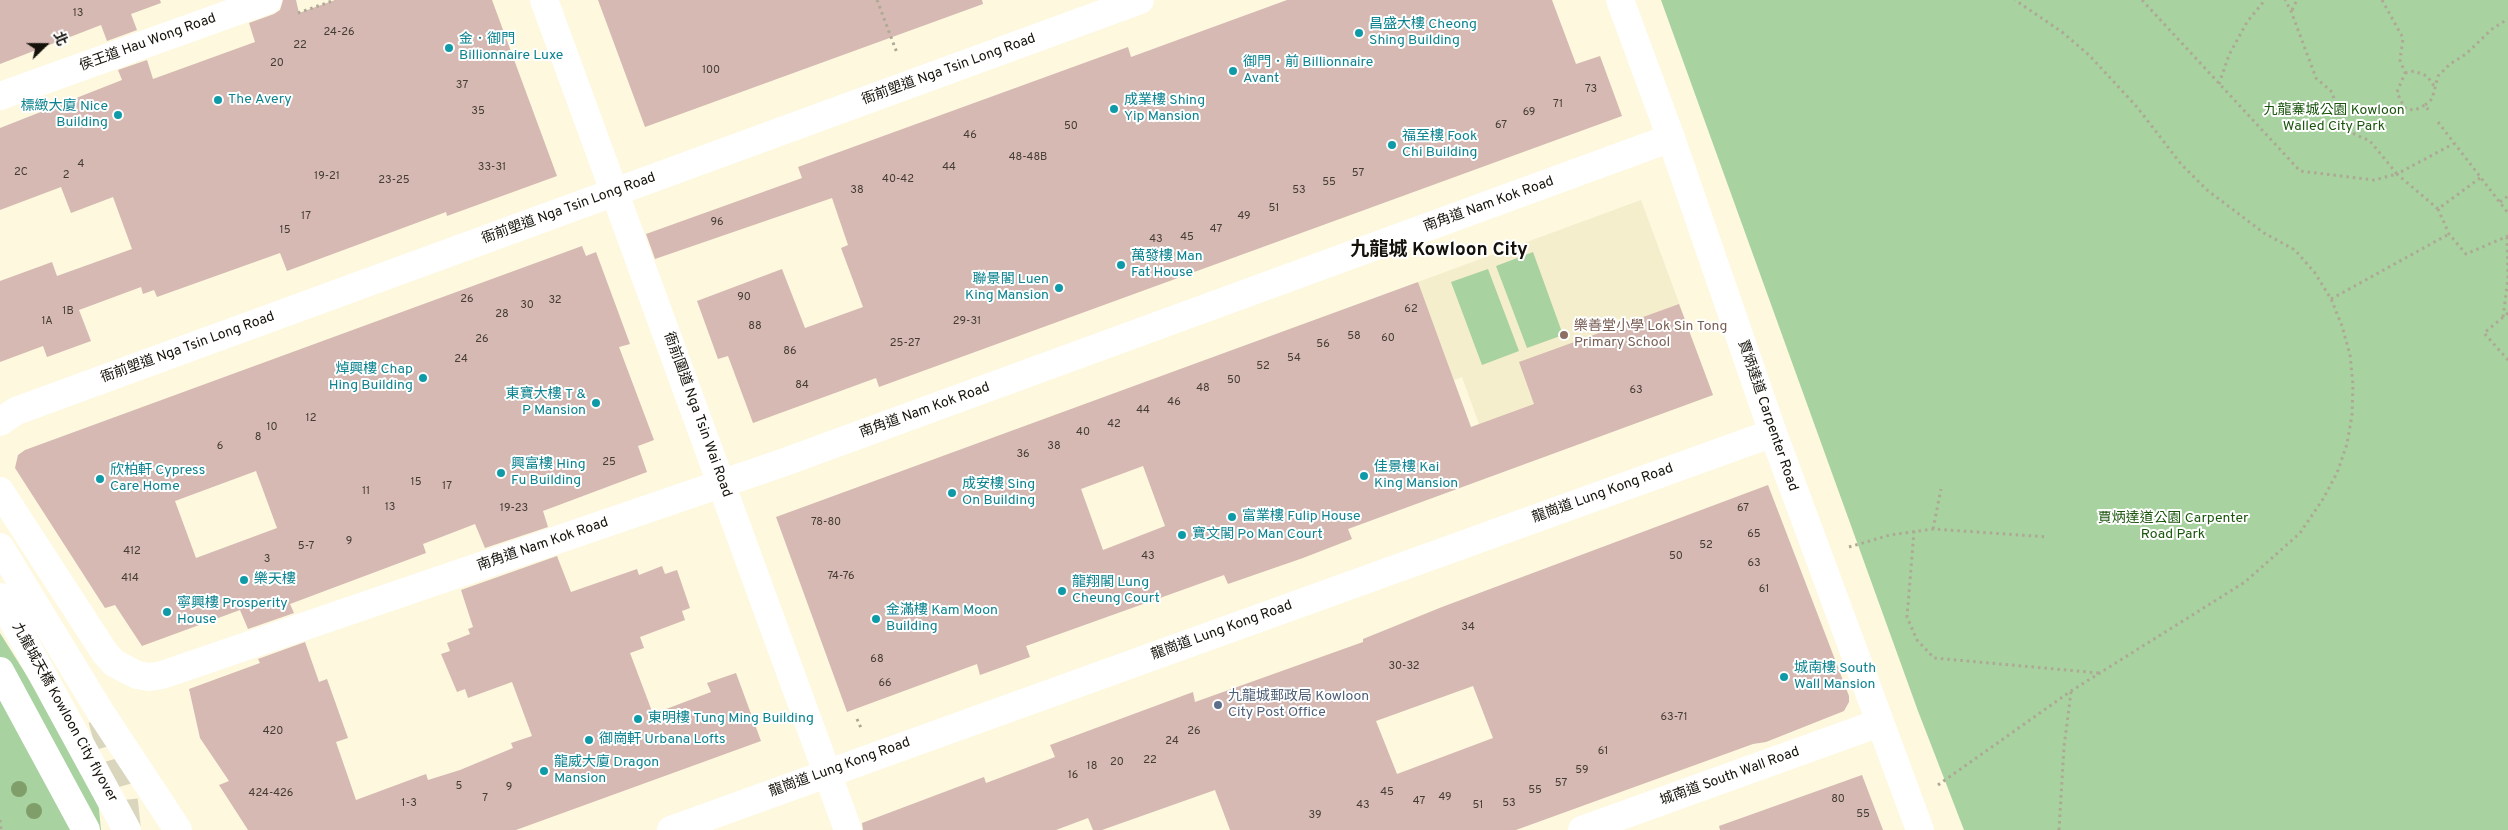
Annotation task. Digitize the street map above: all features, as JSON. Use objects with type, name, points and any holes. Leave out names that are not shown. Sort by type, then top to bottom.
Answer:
[{"type":"street","name":"侯王道 Hau Wong Road","points":[[0,96],[268,0]]},
{"type":"street","name":"衙前圍道 Nga Tsin Wai Road","points":[[544,0],[848,830]]},
{"type":"street","name":"衙前塱道 Nga Tsin Long Road","points":[[0,422],[16,411],[1140,0]]},
{"type":"street","name":"賈炳達道 Carpenter Road","points":[[1620,0],[1671,138],[1772,433],[1920,830]]},
{"type":"street","name":"南角道 Nam Kok Road","points":[[0,491],[105,653],[124,670],[149,677],[175,671],[722,485],[1671,138]]},
{"type":"street","name":"龍崗道 Lung Kong Road","points":[[671,830],[1772,433]]},
{"type":"street","points":[[0,547],[101,713],[178,830]]},
{"type":"street","name":"九龍城天橋 Kowloon City flyover","points":[[0,597],[127,830]]},
{"type":"street","points":[[0,671],[86,830]]},
{"type":"street","name":"城南道 South Wall Road","points":[[1582,830],[1879,723]]},
{"type":"path","points":[[878,0],[898,55]]},
{"type":"path","points":[[1935,787],[2071,692],[2245,582],[2300,533],[2323,499],[2337,473],[2347,444],[2352,415],[2353,385],[2350,355],[2342,326],[2330,299],[2314,273],[2295,250],[2264,233],[2207,190],[2181,164],[2137,107],[2102,67],[2062,32],[2015,0]]},
{"type":"path","points":[[2142,0],[2300,171],[2374,180],[2397,174],[2453,144]]},
{"type":"path","points":[[2219,84],[2229,55],[2242,30],[2265,0]]},
{"type":"path","points":[[2285,0],[2292,11],[2316,78],[2332,92],[2343,129],[2370,141],[2397,174],[2438,209],[2448,234],[2466,254],[2508,236],[2508,279],[2503,317]]},
{"type":"path","points":[[2292,11],[2297,0]]},
{"type":"path","points":[[2382,0],[2403,38],[2400,60],[2405,73],[2397,92],[2406,109],[2415,110],[2432,99],[2438,76],[2450,64],[2466,54],[2492,29],[2508,19]]},
{"type":"path","points":[[2405,73],[2414,71],[2427,76],[2435,86]]},
{"type":"path","points":[[2425,105],[2429,111]]},
{"type":"path","points":[[2438,122],[2453,144],[2508,213]]},
{"type":"path","points":[[2438,209],[2480,178]]},
{"type":"path","points":[[2500,202],[2508,196]]},
{"type":"path","points":[[2330,299],[2448,234]]},
{"type":"path","points":[[2508,313],[2484,334],[2508,360]]},
{"type":"path","points":[[1932,530],[1941,489]]},
{"type":"path","points":[[1914,530],[1907,617],[1916,640],[1934,658],[2100,673]]},
{"type":"path","points":[[1846,548],[1914,530],[2048,537]]},
{"type":"path","points":[[2059,830],[2064,746],[2071,692]]},
{"type":"path","points":[[0,820],[1,830]]},
{"type":"shaded area","name":"樂善堂小學 Lok Sin Tong Primary School","points":[[1641,200],[1713,395],[1497,474],[1462,377],[1454,380],[1418,282]]},
{"type":"green space","name":"賈炳達道公園 Carpenter Road Park","points":[[1661,0],[2508,0],[2508,830],[1964,830],[1918,711]]},
{"type":"green space","points":[[1533,252],[1563,335],[1527,348],[1496,266]]},
{"type":"green space","points":[[1488,269],[1519,351],[1482,365],[1451,282]]},
{"type":"green space","points":[[0,633],[91,778],[98,799],[101,830],[0,830]]},
{"type":"building","points":[[0,0],[160,0],[161,3],[131,14],[137,30],[107,41],[101,25],[0,64]]},
{"type":"building","points":[[283,0],[296,0],[299,13],[335,0],[492,0],[557,176],[447,216],[446,212],[287,271],[280,253],[157,297],[154,290],[143,294],[141,287],[79,310],[91,341],[47,357],[43,346],[0,362],[0,281],[52,262],[57,276],[132,249],[113,197],[71,213],[61,187],[0,210],[0,128],[122,80],[118,70],[147,60],[153,79],[255,42],[249,23],[280,10]]},
{"type":"building","points":[[598,0],[982,0],[983,4],[645,127]]},
{"type":"building","points":[[1287,0],[1552,0],[1576,64],[1600,56],[1622,116],[879,387],[876,378],[753,423],[728,356],[718,359],[697,301],[782,269],[805,328],[863,307],[841,248],[848,245],[832,198],[655,259],[646,234],[802,178],[798,167],[1128,47],[1131,57]]},
{"type":"building","points":[[582,246],[586,256],[596,252],[630,344],[619,347],[654,440],[638,446],[647,472],[543,511],[548,527],[485,548],[475,524],[423,544],[426,553],[290,604],[294,613],[248,629],[240,610],[142,646],[115,605],[105,608],[15,468],[18,455],[25,450]],"holes":[[[256,471],[277,528],[196,558],[175,501]]]},
{"type":"building","points":[[1418,282],[1471,427],[1534,404],[1519,362],[1679,304],[1713,395],[1348,529],[1352,539],[1303,558],[1228,584],[1224,575],[1026,646],[1030,657],[980,675],[977,664],[847,712],[776,517]],"holes":[[[1143,466],[1165,526],[1103,550],[1081,489]]]},
{"type":"building","points":[[1768,485],[1849,696],[1849,702],[1844,711],[1766,742],[1753,744],[1516,830],[1230,830],[1215,790],[1102,830],[1093,830],[1088,818],[1056,830],[863,830],[862,823],[984,777],[986,783],[1055,757],[1050,745],[1193,692],[1195,702],[1363,642],[1363,639],[1442,607]],"holes":[[[1473,686],[1493,738],[1397,774],[1376,721]]]},
{"type":"building","points":[[557,556],[571,592],[637,569],[639,575],[662,566],[665,574],[677,570],[690,608],[682,611],[685,620],[640,637],[644,648],[630,653],[653,714],[711,692],[707,683],[736,673],[761,741],[516,830],[248,830],[219,785],[229,781],[200,738],[189,689],[260,663],[258,659],[305,642],[319,682],[327,679],[348,738],[336,742],[356,800],[426,774],[428,780],[460,770],[513,748],[511,743],[532,736],[512,682],[468,698],[465,689],[457,692],[441,654],[450,651],[447,643],[470,634],[468,629],[473,627],[461,590]]},
{"type":"building","points":[[1862,775],[1883,830],[1720,830],[1719,826]]},
{"type":"tunnel","points":[[102,719],[123,793],[127,830]]},
{"type":"place","name":"昌盛大樓 Cheong Shing Building","points":[[1359,33]]},
{"type":"place","name":"金．御門 Billionnaire Luxe","points":[[449,48]]},
{"type":"place","name":"御門．前 Billionnaire Avant","points":[[1233,71]]},
{"type":"place","name":"The Avery","points":[[218,100]]},
{"type":"place","name":"成業樓 Shing Yip Mansion","points":[[1114,109]]},
{"type":"place","name":"標緻大廈 Nice Building","points":[[118,115]]},
{"type":"place","name":"福至樓 Fook Chi Building","points":[[1392,145]]},
{"type":"place","name":"萬發樓 Man Fat House","points":[[1121,265]]},
{"type":"place","name":"聯景閣 Luen King Mansion","points":[[1059,288]]},
{"type":"place","name":"樂善堂小學 Lok Sin Tong Primary School","points":[[1564,335]]},
{"type":"place","name":"焯興樓 Chap Hing Building","points":[[423,378]]},
{"type":"place","name":"東寶大樓 T & P Mansion","points":[[596,403]]},
{"type":"place","name":"興富樓 Hing Fu Building","points":[[501,473]]},
{"type":"place","name":"佳景樓 Kai King Mansion","points":[[1364,476]]},
{"type":"place","name":"欣柏軒 Cypress Care Home","points":[[100,479]]},
{"type":"place","name":"成安樓 Sing On Building","points":[[952,493]]},
{"type":"place","name":"富業樓 Fulip House","points":[[1232,517]]},
{"type":"place","name":"寶文閣 Po Man Court","points":[[1182,535]]},
{"type":"place","name":"樂天樓","points":[[244,580]]},
{"type":"place","name":"龍翔閣 Lung Cheung Court","points":[[1062,591]]},
{"type":"place","name":"寧興樓 Prosperity House","points":[[167,612]]},
{"type":"place","name":"金滿樓 Kam Moon Building","points":[[876,619]]},
{"type":"place","name":"城南樓 South Wall Mansion","points":[[1784,677]]},
{"type":"place","name":"九龍城郵政局 Kowloon City Post Office","points":[[1218,705]]},
{"type":"place","name":"東明樓 Tung Ming Building","points":[[638,719]]},
{"type":"place","name":"御崗軒 Urbana Lofts","points":[[589,740]]},
{"type":"place","name":"龍威大廈 Dragon Mansion","points":[[544,771]]},
{"type":"district","name":"九龍城 Kowloon City","points":[[1439,251]]},
{"type":"park label","name":"九龍寨城公園 Kowloon Walled City Park","points":[[2334,120]]}]
